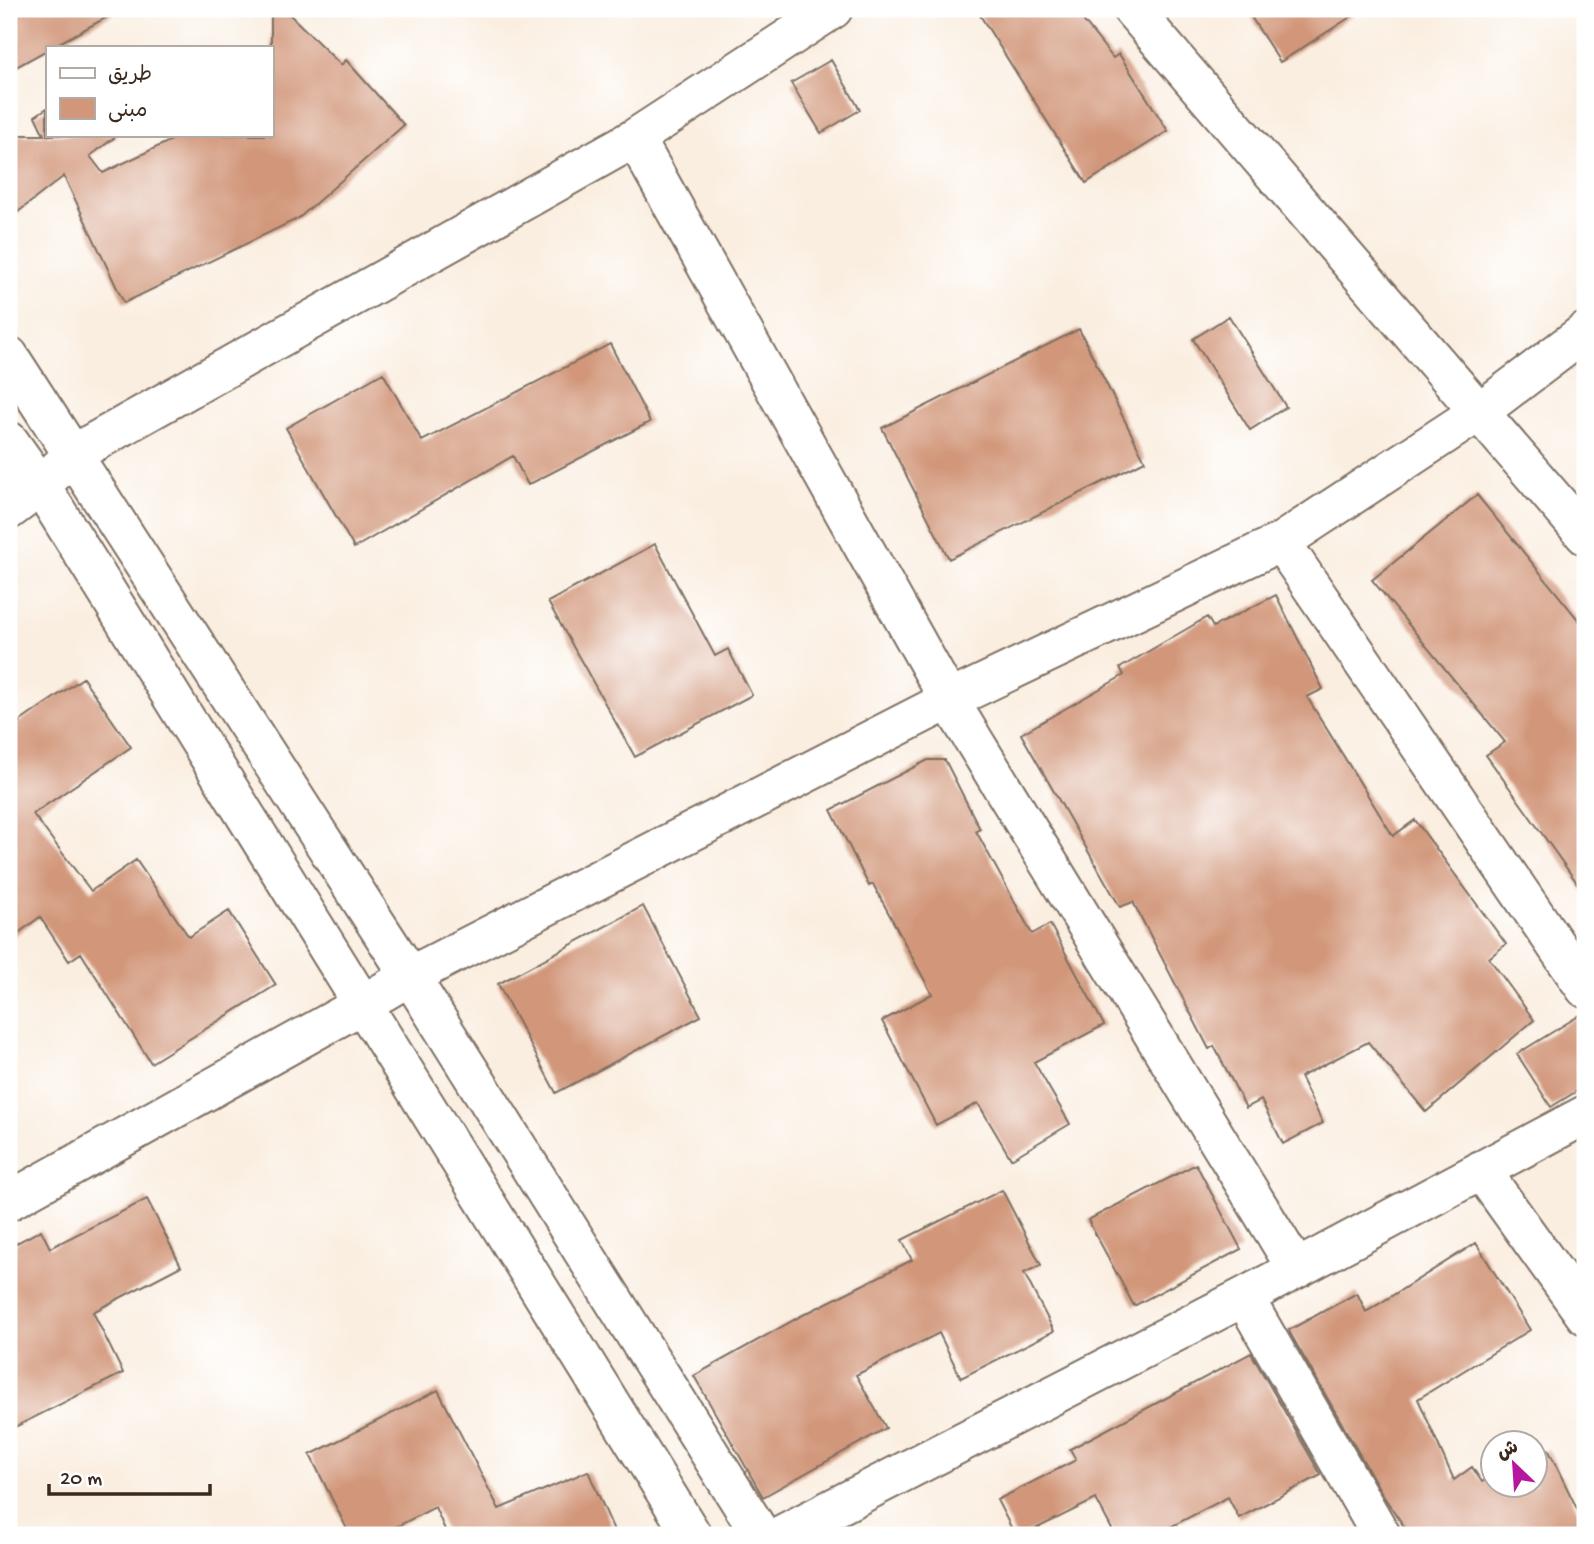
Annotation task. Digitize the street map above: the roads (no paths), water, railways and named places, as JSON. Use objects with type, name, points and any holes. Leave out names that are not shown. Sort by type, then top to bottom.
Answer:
[{"type":"street","points":[[9,510],[41,486],[74,454],[635,138],[832,9]]},
{"type":"street","points":[[1132,9],[1585,534]]},
{"type":"street","points":[[635,138],[949,700],[1296,1268]]},
{"type":"street","points":[[9,1201],[363,1004],[410,975],[949,700],[1282,542],[1479,412],[1585,332]]},
{"type":"street","points":[[9,356],[410,975],[761,1535]]},
{"type":"street","points":[[9,441],[41,486],[692,1535]]},
{"type":"street","points":[[1282,542],[1585,988]]},
{"type":"street","points":[[781,1535],[1244,1297],[1585,1115]]},
{"type":"street","points":[[1481,1170],[1585,1315]]},
{"type":"street","points":[[1244,1297],[1381,1535]]}]
